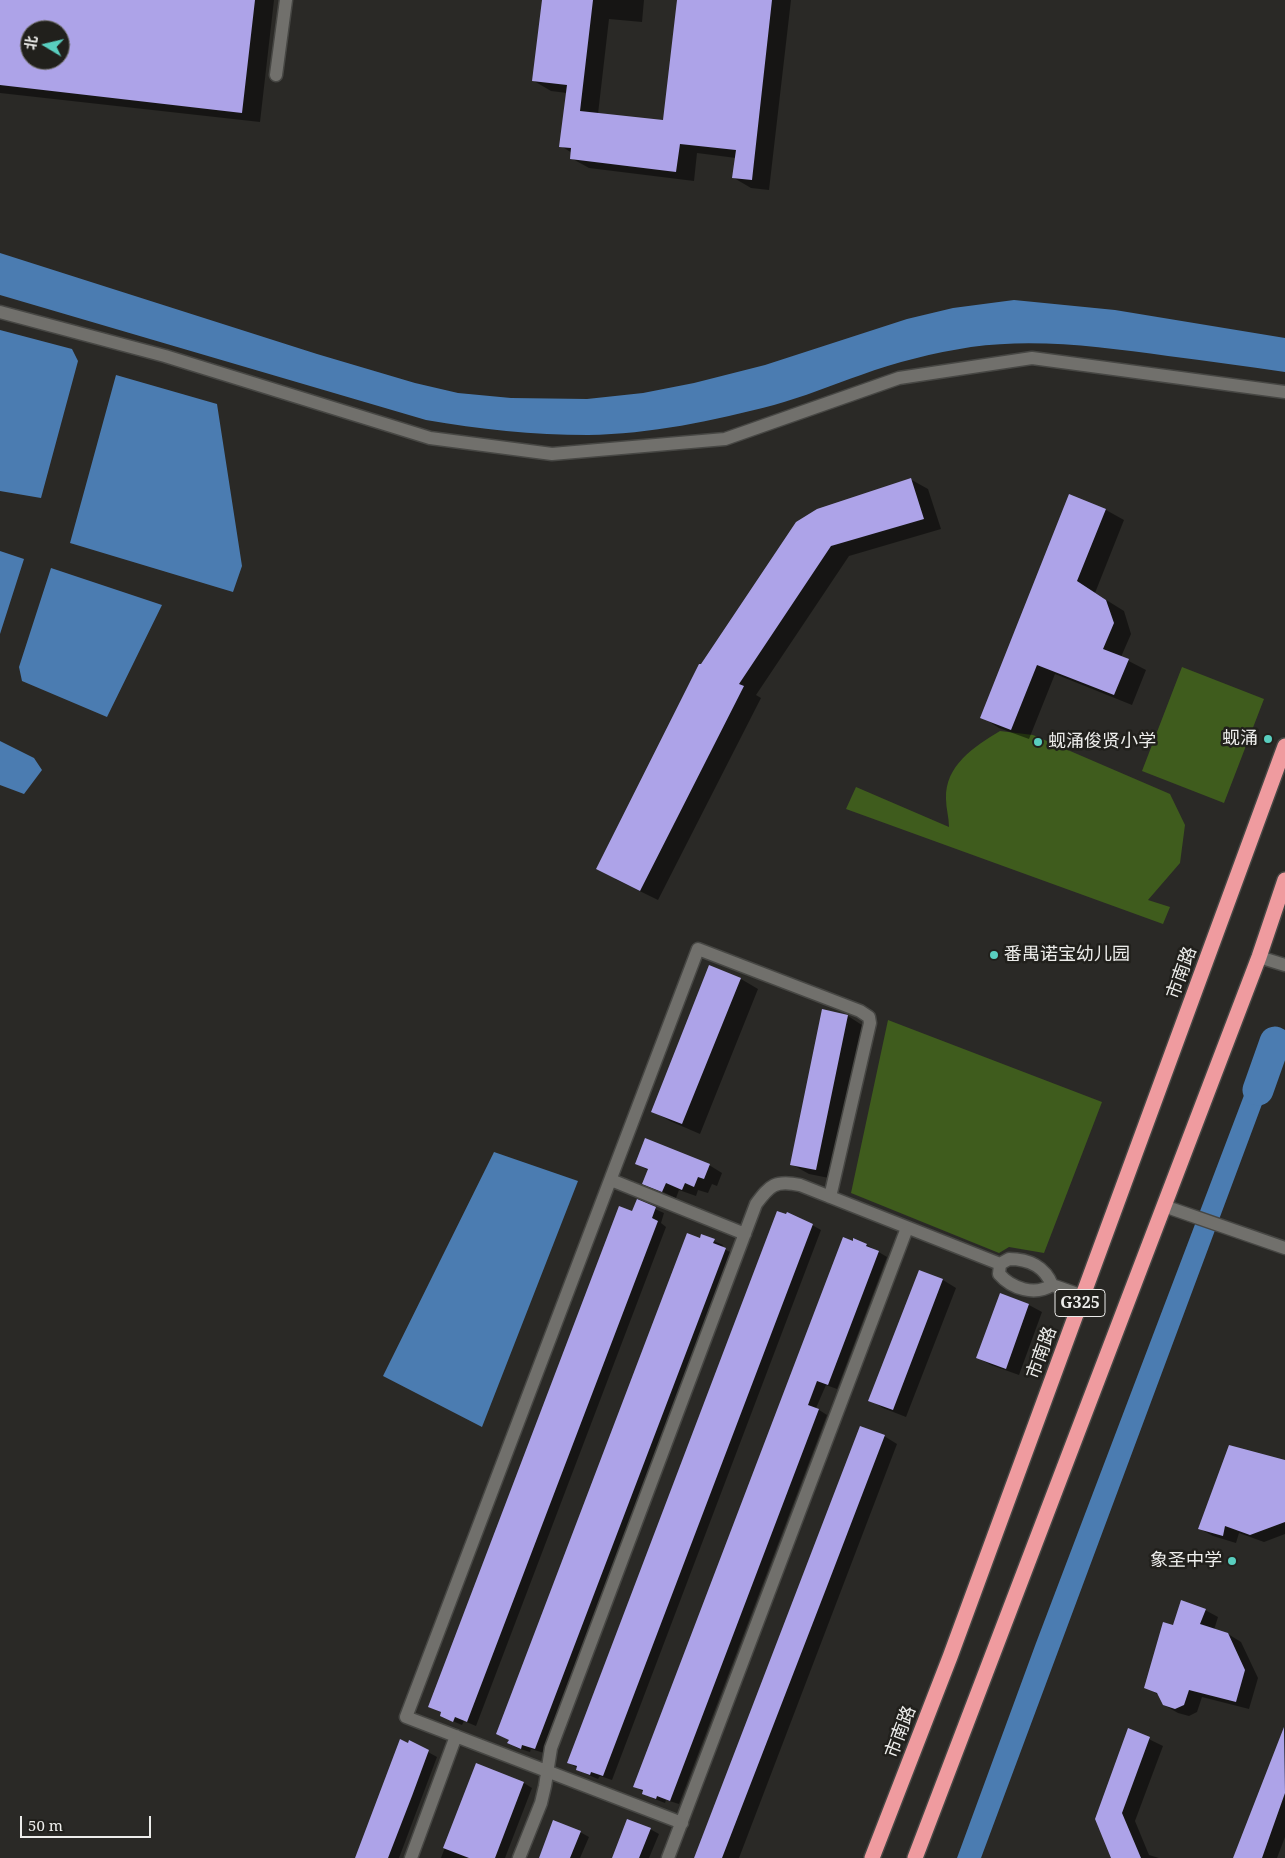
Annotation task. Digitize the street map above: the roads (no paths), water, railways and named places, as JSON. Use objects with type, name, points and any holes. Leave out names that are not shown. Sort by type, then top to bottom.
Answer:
[{"type":"highway","name":"市南路","points":[[872,1858],[950,1657],[1285,746]]},
{"type":"highway","name":"G325","points":[[915,1858],[1259,957],[1285,880]]},
{"type":"street","points":[[276,75],[286,0]]},
{"type":"street","points":[[0,312],[165,356],[430,438],[552,454],[725,439],[899,378],[1032,358],[1285,392]]},
{"type":"street","points":[[682,1823],[406,1717],[698,949],[860,1011],[869,1018],[868,1032],[830,1197]]},
{"type":"street","points":[[1259,957],[1285,965]]},
{"type":"street","points":[[610,1180],[745,1234]]},
{"type":"street","points":[[519,1858],[541,1803],[551,1748],[756,1204],[766,1191],[774,1184],[787,1182],[800,1185],[1000,1264],[1010,1259],[1015,1259],[1038,1265],[1049,1278],[1052,1285],[1083,1296]]},
{"type":"street","points":[[1164,1206],[1285,1248]]},
{"type":"street","points":[[668,1858],[907,1228]]},
{"type":"street","points":[[1000,1264],[999,1274],[1004,1280],[1018,1288],[1044,1290],[1052,1285]]},
{"type":"street","points":[[411,1858],[456,1736]]},
{"type":"water","points":[[0,253],[317,354],[415,383],[458,393],[511,398],[587,399],[643,393],[694,383],[765,365],[907,319],[953,308],[1014,300],[1115,310],[1285,338],[1285,372],[1094,347],[1020,343],[996,344],[957,349],[915,358],[874,370],[774,405],[681,426],[635,432],[588,435],[506,431],[426,420],[0,295]]},
{"type":"water","points":[[0,330],[72,349],[78,361],[41,498],[0,491]]},
{"type":"water","points":[[116,375],[217,404],[242,566],[233,592],[70,543]]},
{"type":"water","points":[[0,551],[24,559],[0,634]]},
{"type":"water","points":[[51,568],[162,605],[107,717],[22,681],[19,667]]},
{"type":"water","points":[[0,741],[34,758],[42,770],[24,794],[0,785]]},
{"type":"water","points":[[1272,1051],[1277,1064],[981,1858],[957,1858],[1036,1643],[1257,1061]]},
{"type":"water","points":[[494,1152],[578,1181],[482,1427],[383,1376]]},
{"type":"waterway","points":[[1258,1090],[1275,1042]]},
{"type":"place","name":"蚬涌","points":[[1268,739]]},
{"type":"place","name":"蚬涌俊贤小学","points":[[1038,742]]},
{"type":"place","name":"番禺诺宝幼儿园","points":[[994,955]]},
{"type":"place","name":"象圣中学","points":[[1232,1561]]}]
